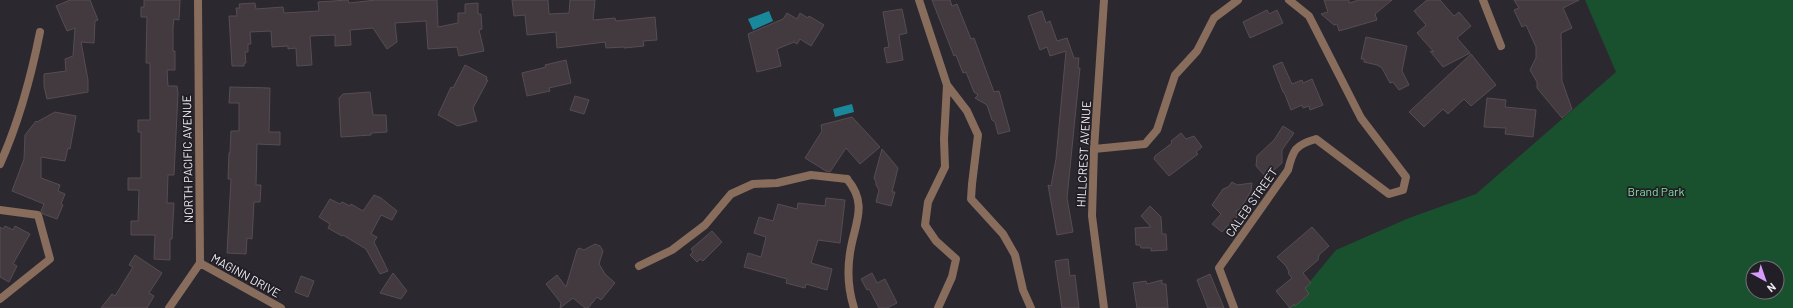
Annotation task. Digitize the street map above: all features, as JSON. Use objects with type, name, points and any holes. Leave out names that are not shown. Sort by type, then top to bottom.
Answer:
[{"type":"street","name":"NORTH PACIFIC AVENUE","points":[[198,0],[200,262]]},
{"type":"street","points":[[919,0],[947,85],[967,111],[978,135],[972,184],[972,199],[1006,239],[1015,255],[1023,290],[1031,308]]},
{"type":"street","name":"HILLCREST AVENUE","points":[[1104,0],[1094,150],[1092,216],[1104,308]]},
{"type":"street","points":[[1094,150],[1145,144],[1157,130],[1175,75],[1196,51],[1214,18],[1238,0]]},
{"type":"street","name":"CALEB STREET","points":[[1234,308],[1219,268],[1288,170],[1292,155],[1301,143],[1316,139],[1389,194],[1402,190],[1406,177],[1361,118],[1309,16],[1289,0]]},
{"type":"street","points":[[1483,0],[1501,46]]},
{"type":"street","points":[[0,164],[10,140],[34,60],[40,32]]},
{"type":"street","points":[[938,308],[952,277],[956,259],[936,241],[925,225],[928,202],[945,167],[944,139],[947,85]]},
{"type":"street","points":[[639,266],[672,250],[705,225],[731,194],[753,184],[777,183],[811,175],[847,179],[858,194],[859,203],[859,213],[850,253],[848,290],[854,308]]},
{"type":"street","points":[[0,210],[38,215],[50,259],[3,296]]},
{"type":"street","points":[[169,308],[200,262]]},
{"type":"street","name":"MAGINN DRIVE","points":[[200,262],[281,308]]},
{"type":"green space","name":"Brand Park","points":[[1585,0],[1793,0],[1793,308],[1288,308],[1336,250],[1409,218],[1476,194],[1616,72]]},
{"type":"water","points":[[769,11],[773,21],[753,30],[748,19]]},
{"type":"water","points":[[852,104],[854,112],[835,117],[833,109]]},
{"type":"building","points":[[70,0],[90,0],[98,20],[95,21],[94,43],[81,42],[88,80],[88,92],[47,99],[44,86],[44,74],[66,71],[65,59],[73,56],[75,28],[67,31],[56,6]]},
{"type":"building","points":[[144,0],[180,0],[179,20],[174,19],[173,27],[175,70],[167,70],[168,86],[177,86],[178,93],[174,175],[168,175],[167,203],[174,203],[172,239],[170,239],[170,260],[154,259],[155,235],[131,235],[131,221],[138,221],[139,190],[128,190],[128,178],[141,178],[141,132],[138,132],[138,120],[150,120],[150,63],[146,63],[147,17],[141,17],[141,7],[144,7]]},
{"type":"building","points":[[348,0],[349,3],[376,0],[437,0],[438,27],[458,23],[458,13],[465,13],[465,4],[478,3],[478,14],[481,14],[482,29],[479,30],[484,51],[459,56],[457,47],[428,49],[426,21],[395,23],[397,42],[387,49],[373,28],[350,30],[351,45],[335,46],[335,35],[310,36],[312,65],[297,66],[296,48],[288,49],[288,46],[272,47],[271,31],[250,32],[251,44],[248,44],[248,52],[245,52],[246,63],[244,63],[244,66],[232,66],[229,16],[237,16],[236,8],[240,8],[239,4],[255,3],[256,9],[283,7],[284,13],[319,11],[318,2]]},
{"type":"building","points":[[512,0],[548,0],[549,14],[569,13],[570,0],[595,0],[593,20],[615,18],[616,21],[655,17],[657,40],[643,41],[644,46],[624,48],[606,48],[605,42],[557,48],[556,32],[527,35],[525,15],[514,16]]},
{"type":"building","points":[[932,0],[950,0],[952,6],[957,4],[971,39],[974,38],[994,92],[999,91],[1010,131],[998,134],[995,122],[992,120],[987,105],[975,98],[978,95],[974,92],[966,72],[963,73],[956,55],[954,56]]},
{"type":"building","points":[[1324,0],[1349,0],[1349,3],[1359,0],[1392,0],[1375,14],[1377,20],[1339,31],[1337,24],[1334,25],[1321,14],[1328,12]]},
{"type":"building","points":[[1427,0],[1440,0],[1454,16],[1459,12],[1471,26],[1457,38],[1470,53],[1443,67],[1430,51],[1434,52],[1417,33],[1426,25],[1414,11]]},
{"type":"building","points":[[1514,0],[1579,0],[1563,8],[1572,28],[1561,33],[1562,81],[1572,109],[1562,118],[1537,88],[1537,82],[1530,70],[1536,58],[1536,47],[1526,25],[1522,27],[1514,10],[1519,8]]},
{"type":"building","points":[[902,9],[907,33],[899,35],[903,60],[887,63],[884,48],[889,47],[883,12]]},
{"type":"building","points":[[1267,10],[1269,14],[1277,10],[1283,23],[1250,38],[1243,22]]},
{"type":"building","points":[[1042,11],[1046,23],[1050,21],[1057,41],[1067,38],[1074,58],[1079,58],[1078,68],[1080,68],[1067,198],[1073,232],[1057,235],[1048,185],[1051,186],[1056,159],[1066,51],[1050,56],[1047,47],[1040,50],[1028,16]]},
{"type":"building","points":[[787,13],[797,19],[800,13],[808,18],[809,16],[824,25],[811,46],[800,39],[797,44],[794,42],[777,49],[781,66],[757,72],[748,34],[783,19]]},
{"type":"building","points":[[1366,37],[1407,46],[1402,71],[1409,85],[1399,90],[1393,82],[1390,83],[1382,68],[1377,65],[1364,62],[1364,59],[1361,59]]},
{"type":"building","points":[[1471,54],[1496,85],[1471,106],[1464,99],[1448,114],[1443,109],[1424,127],[1409,112]]},
{"type":"building","points":[[566,60],[571,83],[549,88],[550,91],[527,96],[522,73]]},
{"type":"building","points":[[1282,62],[1292,84],[1302,80],[1303,83],[1312,79],[1323,105],[1310,110],[1309,106],[1303,108],[1302,105],[1291,110],[1273,66]]},
{"type":"building","points":[[465,65],[487,77],[486,80],[488,80],[473,108],[477,121],[458,126],[438,115],[451,87],[453,88]]},
{"type":"building","points":[[230,87],[270,88],[269,132],[280,132],[280,145],[257,144],[256,185],[261,185],[260,202],[254,202],[252,239],[247,238],[246,254],[227,253],[231,179],[228,179],[231,131],[239,131],[239,103],[229,103]]},
{"type":"building","points":[[370,92],[373,115],[386,115],[387,132],[371,133],[371,135],[341,137],[339,98],[343,94]]},
{"type":"building","points":[[575,96],[589,100],[584,114],[570,110]]},
{"type":"building","points":[[1487,98],[1506,100],[1505,107],[1536,110],[1533,137],[1505,134],[1506,128],[1484,127]]},
{"type":"building","points":[[55,112],[76,116],[70,149],[68,148],[65,161],[41,157],[41,178],[60,185],[58,191],[65,194],[61,204],[63,205],[57,219],[43,214],[41,211],[44,204],[12,191],[24,159],[25,135],[36,121],[37,122]]},
{"type":"building","points":[[852,117],[880,147],[860,164],[846,148],[830,172],[805,158],[822,131],[821,125]]},
{"type":"building","points":[[1283,126],[1294,133],[1282,150],[1282,163],[1266,177],[1256,166],[1257,156],[1274,140]]},
{"type":"building","points":[[1181,133],[1186,139],[1194,136],[1202,147],[1196,152],[1198,154],[1169,176],[1154,159],[1155,156],[1172,143],[1171,141]]},
{"type":"building","points":[[882,149],[898,168],[892,192],[895,192],[891,206],[876,202],[879,190],[874,178]]},
{"type":"building","points":[[1232,182],[1237,185],[1252,183],[1251,191],[1241,208],[1236,211],[1237,216],[1233,225],[1230,223],[1222,232],[1212,224],[1221,214],[1212,205],[1223,189],[1228,187]]},
{"type":"building","points":[[374,195],[381,198],[397,211],[392,220],[381,215],[371,234],[377,237],[374,242],[388,271],[380,274],[366,249],[328,228],[330,224],[319,217],[330,199],[340,204],[342,202],[350,206],[351,204],[363,211]]},
{"type":"building","points":[[826,198],[845,200],[840,243],[818,240],[811,263],[832,269],[827,290],[806,284],[805,288],[786,283],[787,279],[744,267],[748,253],[761,257],[766,237],[754,233],[759,217],[773,221],[778,204],[797,209],[798,203],[825,206]]},
{"type":"building","points":[[1150,206],[1161,217],[1162,234],[1166,234],[1167,250],[1151,251],[1151,248],[1141,248],[1140,245],[1136,245],[1135,228],[1151,227],[1141,216]]},
{"type":"building","points":[[5,226],[13,230],[15,226],[30,234],[13,264],[17,266],[9,282],[0,277],[0,227],[3,229]]},
{"type":"building","points":[[1312,227],[1329,246],[1319,255],[1318,260],[1303,273],[1311,283],[1305,288],[1309,294],[1295,306],[1294,304],[1290,308],[1276,291],[1292,278],[1288,273],[1289,272],[1286,266],[1277,257]]},
{"type":"building","points":[[712,231],[722,242],[703,261],[700,259],[697,262],[690,255],[693,252],[691,249]]},
{"type":"building","points":[[595,244],[600,246],[603,251],[599,264],[605,274],[615,283],[601,300],[597,297],[588,308],[585,308],[573,298],[560,308],[561,303],[546,284],[557,275],[566,287],[577,250],[579,248],[584,250]]},
{"type":"building","points":[[135,255],[162,273],[149,293],[154,296],[147,308],[101,308],[112,294],[115,296],[133,267],[129,265]]},
{"type":"building","points":[[1068,259],[1070,276],[1075,275],[1079,308],[1062,308],[1055,261]]},
{"type":"building","points":[[393,273],[407,291],[401,299],[380,293]]},
{"type":"building","points":[[872,273],[877,283],[885,279],[897,303],[887,308],[879,308],[869,289],[867,290],[861,279]]},
{"type":"building","points":[[1210,274],[1224,308],[1208,308],[1197,280]]},
{"type":"building","points":[[301,276],[314,281],[308,297],[295,292]]},
{"type":"building","points":[[1162,280],[1162,284],[1166,284],[1168,308],[1137,308],[1133,283],[1146,281],[1147,284]]}]
